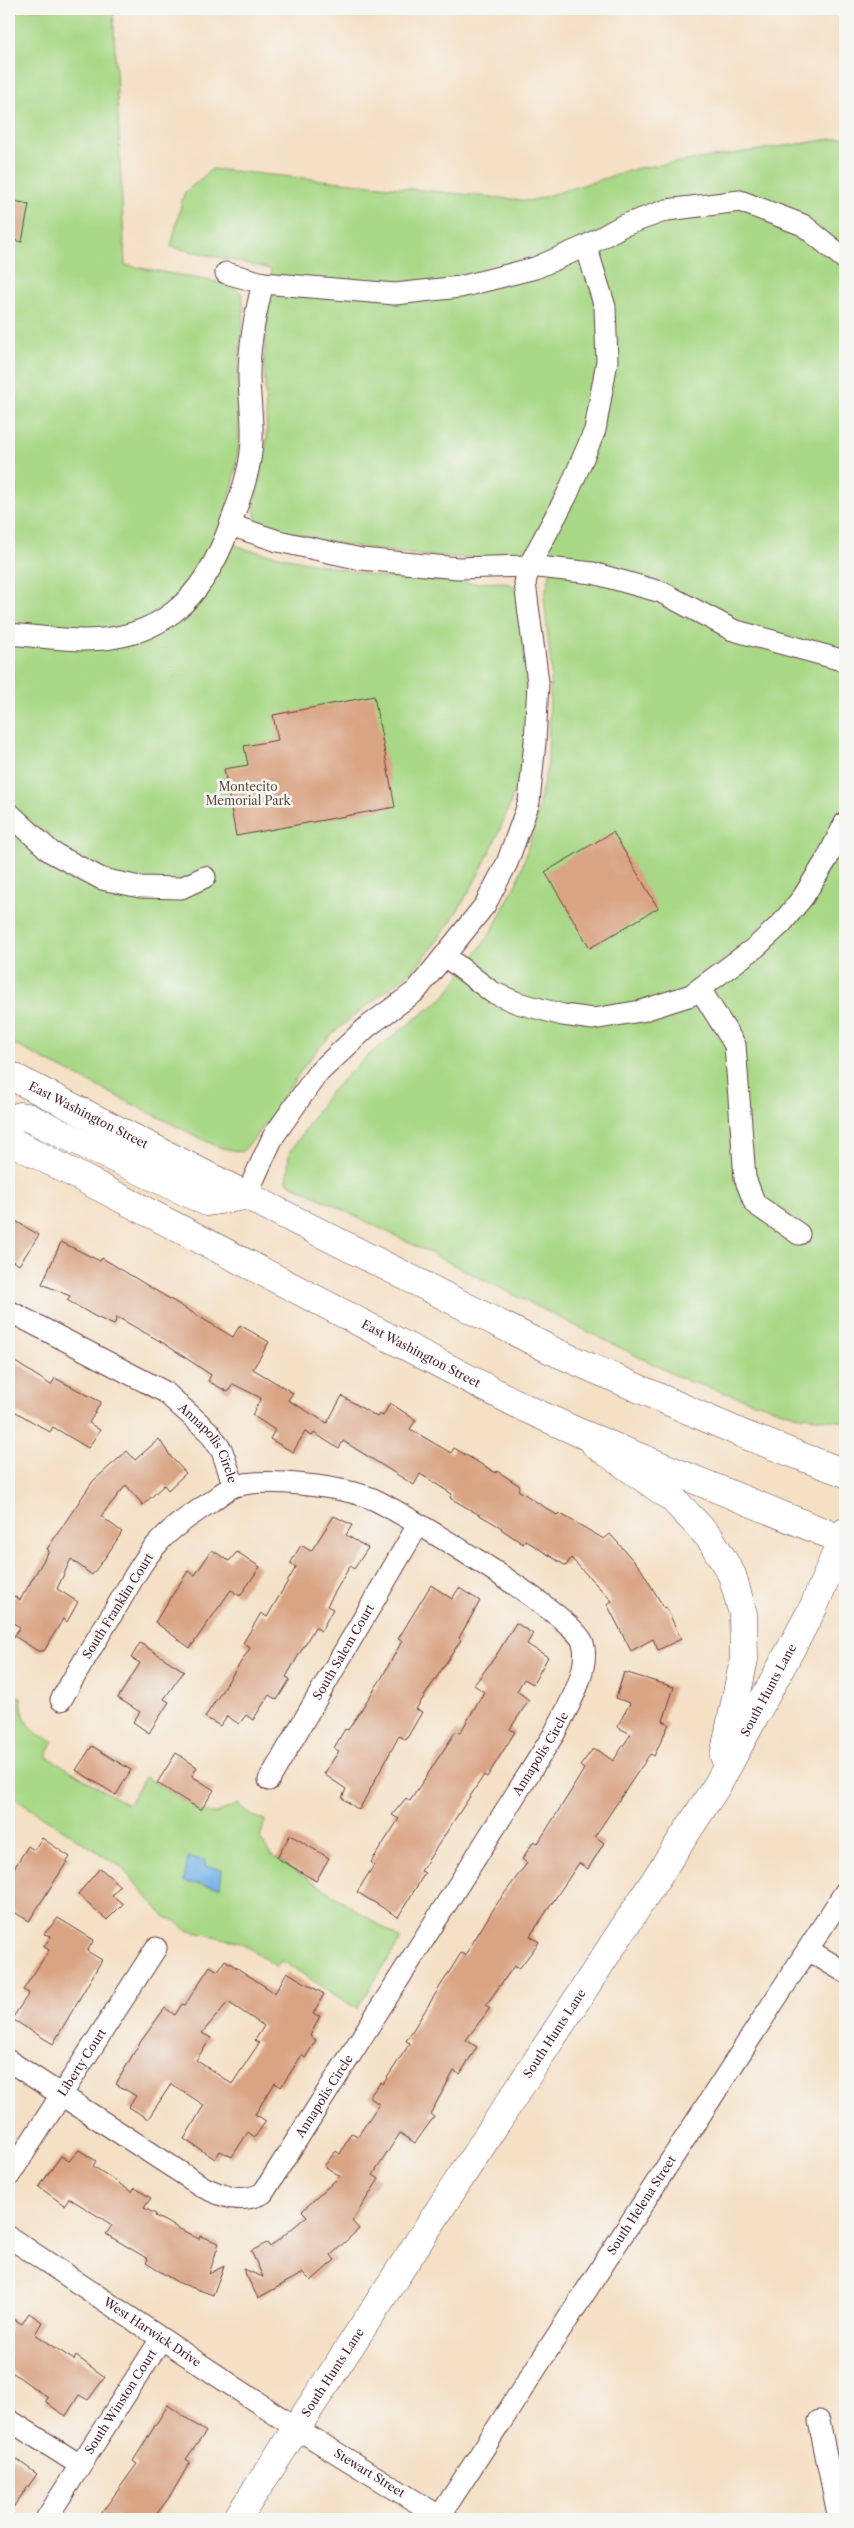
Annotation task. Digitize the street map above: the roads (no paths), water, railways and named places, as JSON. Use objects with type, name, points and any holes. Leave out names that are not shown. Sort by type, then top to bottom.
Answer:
[{"type":"main road","name":"East Washington Street","points":[[9,1075],[554,1351],[745,1435],[845,1473]]},
{"type":"main road","points":[[9,1122],[17,1117],[27,1116],[207,1202],[246,1196]]},
{"type":"main road","name":"East Washington Street","points":[[9,1140],[525,1408],[580,1433],[844,1537]]},
{"type":"main road","points":[[580,1433],[672,1498],[710,1538],[732,1575],[743,1614],[744,1659],[718,1784]]},
{"type":"main road","name":"South Hunts Lane","points":[[236,2519],[718,1784],[814,1606],[844,1537]]},
{"type":"street","points":[[226,273],[263,282],[395,294],[460,288],[535,268],[586,246],[622,226],[667,210],[740,201],[803,224],[845,260]]},
{"type":"street","points":[[246,1196],[273,1137],[317,1074],[367,1027],[416,992],[485,905],[507,863],[529,802],[538,682],[525,583],[529,566],[567,495],[595,430],[607,361],[605,307],[586,246]]},
{"type":"street","points":[[9,634],[82,640],[124,636],[166,620],[203,583],[219,555],[245,486],[252,441],[249,375],[251,330],[263,282]]},
{"type":"street","points":[[230,526],[278,541],[362,559],[458,568],[529,566],[593,573],[661,592],[733,630],[845,661]]},
{"type":"street","points":[[9,813],[51,852],[102,879],[140,887],[181,888],[205,877]]},
{"type":"street","points":[[445,956],[492,992],[518,1003],[563,1015],[593,1019],[641,1011],[691,995],[756,947],[782,923],[803,897],[828,859],[845,823]]},
{"type":"street","points":[[700,989],[736,1045],[745,1178],[755,1204],[799,1234]]},
{"type":"street","name":"Annapolis Circle","points":[[9,1311],[165,1392],[209,1432],[222,1451],[234,1486],[294,1484],[332,1489],[372,1499],[469,1555],[553,1611],[571,1627],[583,1642],[584,1663],[577,1686],[554,1734],[263,2193],[250,2199],[236,2199],[203,2187],[9,2061]]},
{"type":"street","name":"South Franklin Court","points":[[61,1700],[141,1566],[160,1541],[183,1520],[234,1486]]},
{"type":"street","name":"South Salem Court","points":[[269,1780],[418,1525]]},
{"type":"street","name":"South Helena Street","points":[[440,2518],[845,1892]]},
{"type":"street","name":"Liberty Court","points":[[9,2176],[156,1948]]},
{"type":"street","points":[[808,1950],[845,1972]]},
{"type":"street","name":"West Harwick Drive","points":[[9,2237],[296,2428]]},
{"type":"street","name":"South Winston Court","points":[[46,2519],[161,2338]]},
{"type":"street","points":[[9,2420],[80,2464]]},
{"type":"street","points":[[819,2421],[839,2519]]},
{"type":"street","name":"Stewart Street","points":[[296,2428],[440,2518]]},
{"type":"water","points":[[188,1857],[205,1860],[205,1866],[222,1869],[220,1887],[184,1882]]},
{"type":"park label","name":"Montecito Memorial Park","points":[[248,794]]}]
